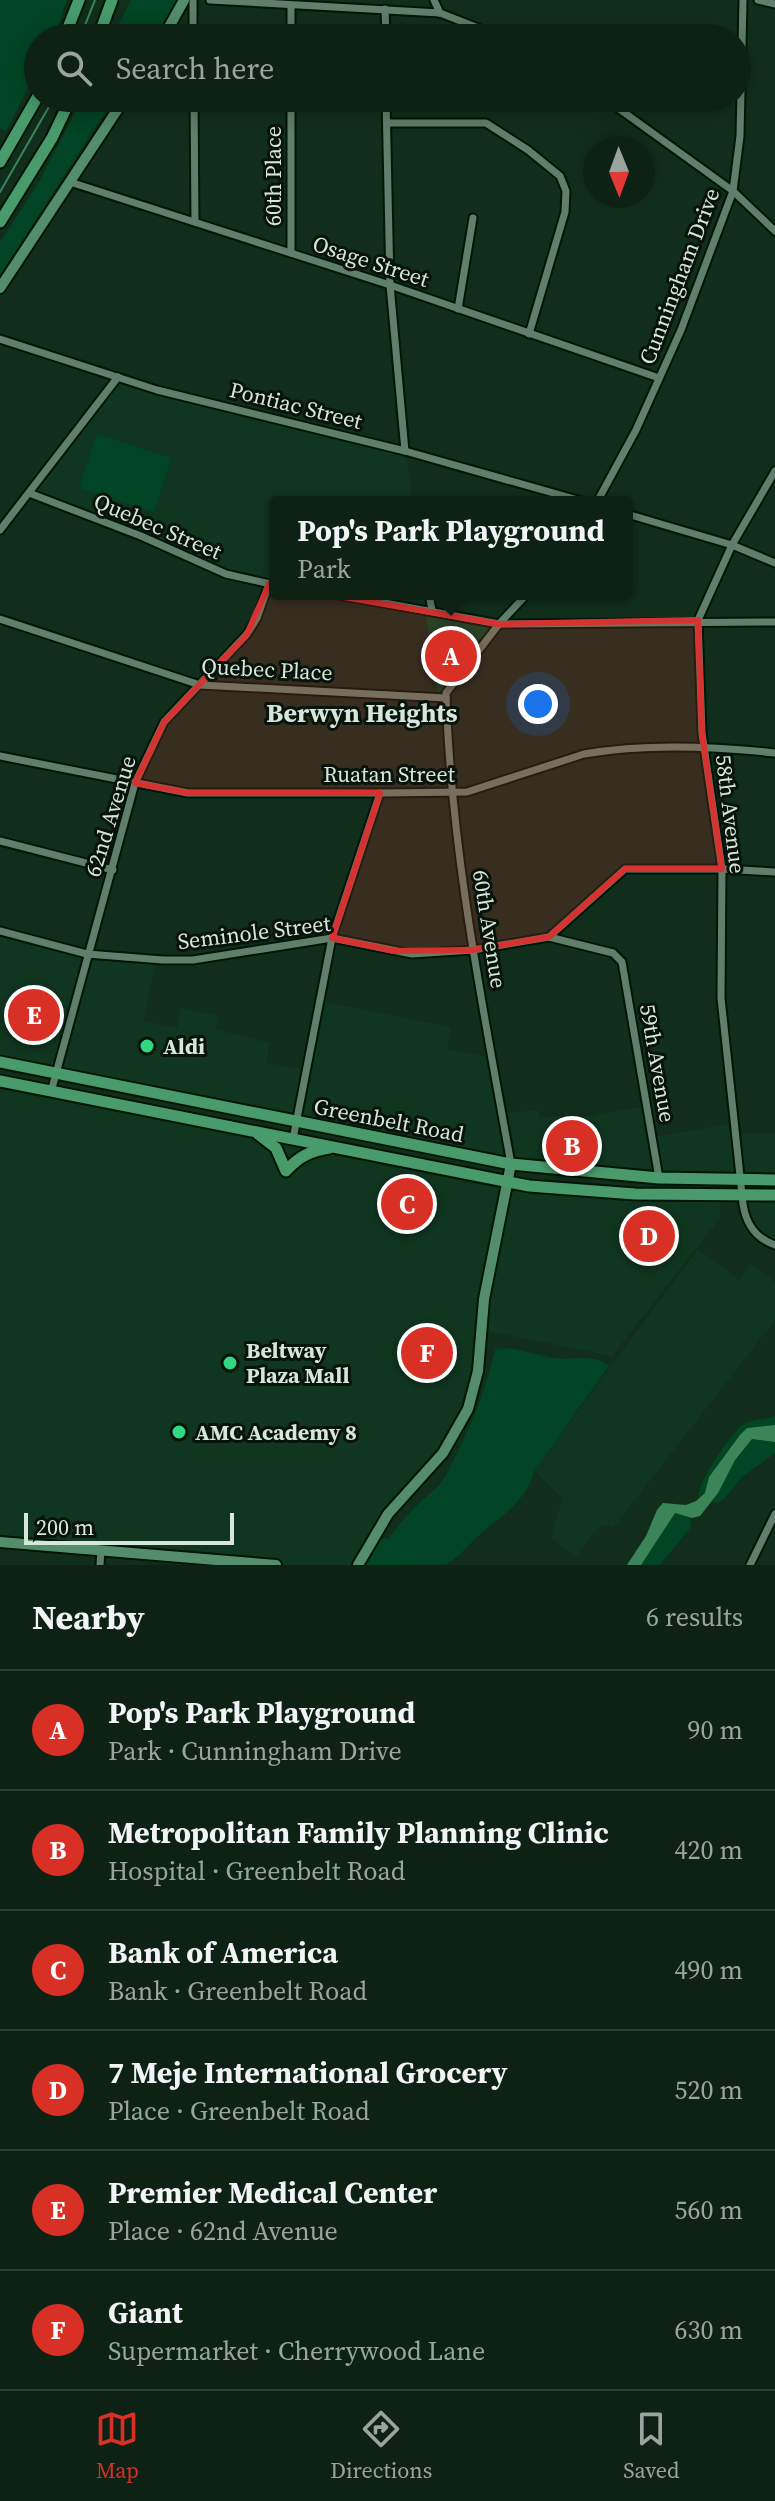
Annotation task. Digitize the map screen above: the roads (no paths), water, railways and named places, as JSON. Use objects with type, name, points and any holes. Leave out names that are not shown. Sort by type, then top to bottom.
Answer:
[{"type":"main road","points":[[70,24],[79,0]]},
{"type":"main road","points":[[103,24],[112,0]]},
{"type":"main road","points":[[0,162],[29,112]]},
{"type":"main road","points":[[0,222],[52,138],[64,112]]},
{"type":"main road","name":"Greenbelt Road","points":[[0,1062],[511,1164],[659,1178],[775,1180]]},
{"type":"main road","name":"Greenbelt Road","points":[[0,1081],[507,1182],[591,1192],[775,1195]]},
{"type":"main road","points":[[253,1131],[276,1148],[286,1171],[308,1152],[334,1147]]},
{"type":"street","points":[[171,24],[184,0]]},
{"type":"street","points":[[193,0],[193,24]]},
{"type":"street","points":[[210,0],[440,13],[468,24]]},
{"type":"street","points":[[434,0],[440,13]]},
{"type":"street","name":"Cunningham Drive","points":[[742,24],[743,0]]},
{"type":"street","points":[[758,0],[775,4]]},
{"type":"street","points":[[291,6],[291,24]]},
{"type":"street","points":[[385,9],[386,24]]},
{"type":"street","points":[[0,288],[116,112]]},
{"type":"street","points":[[194,112],[195,222]]},
{"type":"street","name":"60th Place","points":[[291,112],[291,253]]},
{"type":"street","points":[[387,112],[390,285],[405,451]]},
{"type":"street","points":[[623,112],[733,191],[775,231]]},
{"type":"street","name":"Cunningham Drive","points":[[600,496],[636,430],[681,330],[733,191],[741,112]]},
{"type":"street","points":[[387,123],[486,123],[528,150],[560,176],[566,191],[565,212],[529,334]]},
{"type":"street","name":"Osage Street","points":[[70,182],[390,285],[659,378]]},
{"type":"street","points":[[458,309],[473,218]]},
{"type":"street","name":"Pontiac Street","points":[[0,339],[180,396],[405,451],[564,496]]},
{"type":"street","points":[[0,530],[118,377]]},
{"type":"street","name":"58th Avenue","points":[[775,471],[732,545],[698,620],[704,746],[722,869],[721,998],[740,1180],[745,1216],[750,1228],[764,1241],[775,1245]]},
{"type":"street","name":"Quebec Street","points":[[29,493],[141,536],[226,574],[269,584]]},
{"type":"street","points":[[633,516],[732,545],[775,563]]},
{"type":"street","name":"62nd Avenue","points":[[51,1092],[135,783],[164,722],[253,626],[269,591]]},
{"type":"street","points":[[371,600],[499,624],[698,620],[775,622]]},
{"type":"street","points":[[430,600],[432,610]]},
{"type":"street","points":[[446,698],[447,690],[521,600]]},
{"type":"street","name":"Quebec Place","points":[[0,619],[200,685],[446,698]]},
{"type":"street","name":"60th Avenue","points":[[446,698],[453,792],[473,950],[511,1164]]},
{"type":"street","name":"Ruatan Street","points":[[0,756],[188,793],[380,793],[474,790],[584,754],[704,746],[775,753]]},
{"type":"street","points":[[293,1139],[332,938],[380,793]]},
{"type":"street","points":[[0,841],[113,870]]},
{"type":"street","points":[[549,937],[625,869],[775,872]]},
{"type":"street","name":"Seminole Street","points":[[0,931],[87,954],[193,960],[332,938],[412,954],[473,950],[549,937]]},
{"type":"street","name":"59th Avenue","points":[[549,937],[601,949],[617,957],[623,966],[659,1178]]},
{"type":"street","points":[[358,1565],[388,1514],[443,1453],[468,1409],[478,1371],[484,1299],[511,1164]]},
{"type":"street","points":[[751,1565],[775,1514]]},
{"type":"street","points":[[0,1542],[276,1565]]},
{"type":"street","points":[[100,1565],[101,1550]]},
{"type":"waterway","points":[[86,24],[95,0]]},
{"type":"waterway","points":[[0,192],[46,112]]},
{"type":"place","name":"Pop's Park Playground","points":[[451,656]]},
{"type":"place","name":"Premier Medical Center","points":[[34,1015]]},
{"type":"place","name":"Aldi","points":[[147,1046]]},
{"type":"place","name":"Metropolitan Family Planning Clinic","points":[[572,1146]]},
{"type":"place","name":"Bank of America","points":[[407,1204]]},
{"type":"place","name":"7 Meje International Grocery","points":[[649,1236]]},
{"type":"place","name":"Giant","points":[[427,1353]]},
{"type":"place","name":"Beltway Plaza Mall","points":[[230,1363]]},
{"type":"place","name":"AMC Academy 8","points":[[179,1432]]},
{"type":"district","name":"Berwyn Heights","points":[[362,713]]}]
